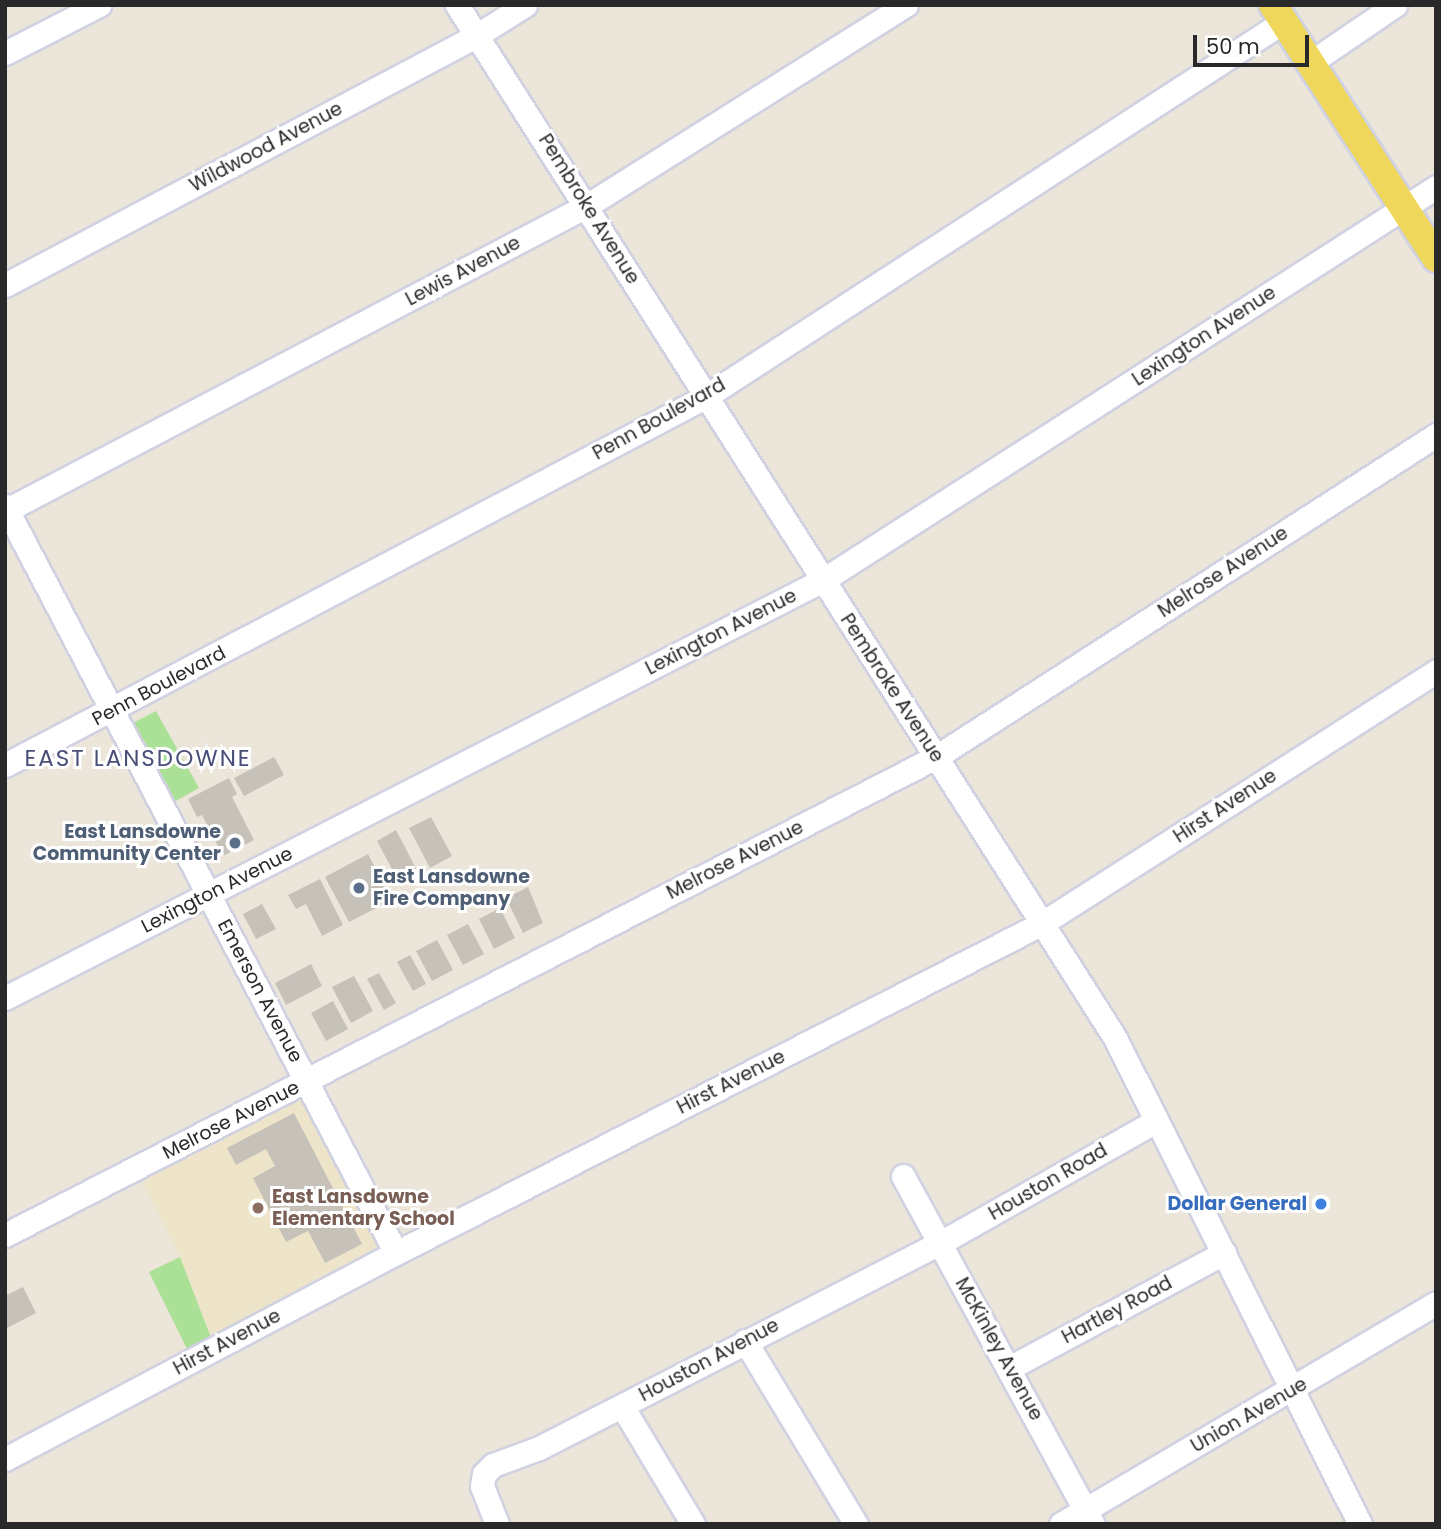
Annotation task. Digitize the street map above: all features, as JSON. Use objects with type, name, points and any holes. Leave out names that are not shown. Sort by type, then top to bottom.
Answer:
[{"type":"main road","points":[[1278,14],[1436,258]]},
{"type":"street","points":[[5,53],[99,5]]},
{"type":"street","name":"Pembroke Avenue","points":[[457,5],[588,205],[705,397],[1128,1060],[1156,1121],[1360,1524]]},
{"type":"street","name":"Wildwood Avenue","points":[[5,285],[476,36],[525,5]]},
{"type":"street","name":"Lewis Avenue","points":[[6,509],[588,205],[906,5]]},
{"type":"street","points":[[1310,63],[1395,5]]},
{"type":"street","name":"Penn Boulevard","points":[[5,765],[705,397],[1278,14]]},
{"type":"street","name":"Lexington Avenue","points":[[5,998],[823,580],[1436,187]]},
{"type":"street","name":"Melrose Avenue","points":[[5,1235],[936,757],[1436,435]]},
{"type":"street","name":"Emerson Avenue","points":[[6,509],[396,1252]]},
{"type":"street","name":"Hirst Avenue","points":[[5,1459],[396,1252],[1041,924],[1436,671]]},
{"type":"street","name":"Houston Road","points":[[940,1243],[1156,1121]]},
{"type":"street","name":"McKinley Avenue","points":[[903,1176],[1011,1367],[1090,1517]]},
{"type":"street","name":"Houston Avenue","points":[[497,1524],[483,1496],[482,1480],[493,1465],[539,1448],[940,1243]]},
{"type":"street","name":"Hartley Road","points":[[1011,1367],[1224,1253]]},
{"type":"street","name":"Union Avenue","points":[[1061,1524],[1090,1517],[1436,1303]]},
{"type":"street","points":[[745,1341],[856,1524]]},
{"type":"street","points":[[622,1406],[693,1524]]},
{"type":"shaded area","name":"East Lansdowne Elementary School","points":[[296,1095],[303,1099],[381,1250],[190,1355],[149,1272],[180,1256],[139,1174]]},
{"type":"green space","points":[[156,711],[199,788],[174,802],[133,723]]},
{"type":"green space","points":[[180,1257],[213,1343],[190,1355],[149,1272]]},
{"type":"building","points":[[274,757],[284,775],[244,796],[234,778]]},
{"type":"building","points":[[229,778],[237,794],[232,797],[254,840],[223,856],[202,815],[197,817],[188,799]]},
{"type":"building","points":[[431,817],[452,856],[430,868],[409,828]]},
{"type":"building","points":[[396,830],[419,874],[400,884],[377,841]]},
{"type":"building","name":"East Lansdowne Fire Company","points":[[368,854],[392,900],[349,922],[325,877]]},
{"type":"building","points":[[320,879],[343,925],[322,936],[306,904],[296,909],[288,895]]},
{"type":"building","points":[[528,887],[543,923],[523,933],[506,898]]},
{"type":"building","points":[[262,904],[276,929],[256,939],[243,914]]},
{"type":"building","points":[[500,908],[515,938],[494,949],[479,919]]},
{"type":"building","points":[[468,924],[484,954],[463,965],[447,935]]},
{"type":"building","points":[[437,940],[453,970],[432,981],[416,951]]},
{"type":"building","points":[[410,955],[426,984],[413,991],[397,962]]},
{"type":"building","points":[[311,964],[322,986],[286,1005],[275,983]]},
{"type":"building","points":[[379,973],[396,1003],[384,1010],[367,979]]},
{"type":"building","points":[[354,976],[373,1011],[351,1023],[332,987]]},
{"type":"building","points":[[333,1001],[348,1029],[326,1041],[311,1013]]},
{"type":"building","points":[[294,1113],[362,1244],[325,1263],[308,1231],[286,1242],[253,1178],[275,1166],[266,1149],[236,1165],[227,1148]]},
{"type":"building","points":[[23,1287],[36,1313],[5,1329],[5,1296]]},
{"type":"place","name":"East Lansdowne Community Center","points":[[235,843]]},
{"type":"place","name":"East Lansdowne Fire Company","points":[[359,888]]},
{"type":"place","name":"Dollar General","points":[[1321,1204]]},
{"type":"place","name":"East Lansdowne Elementary School","points":[[258,1208]]},
{"type":"district","name":"EAST LANSDOWNE","points":[[138,758]]}]
